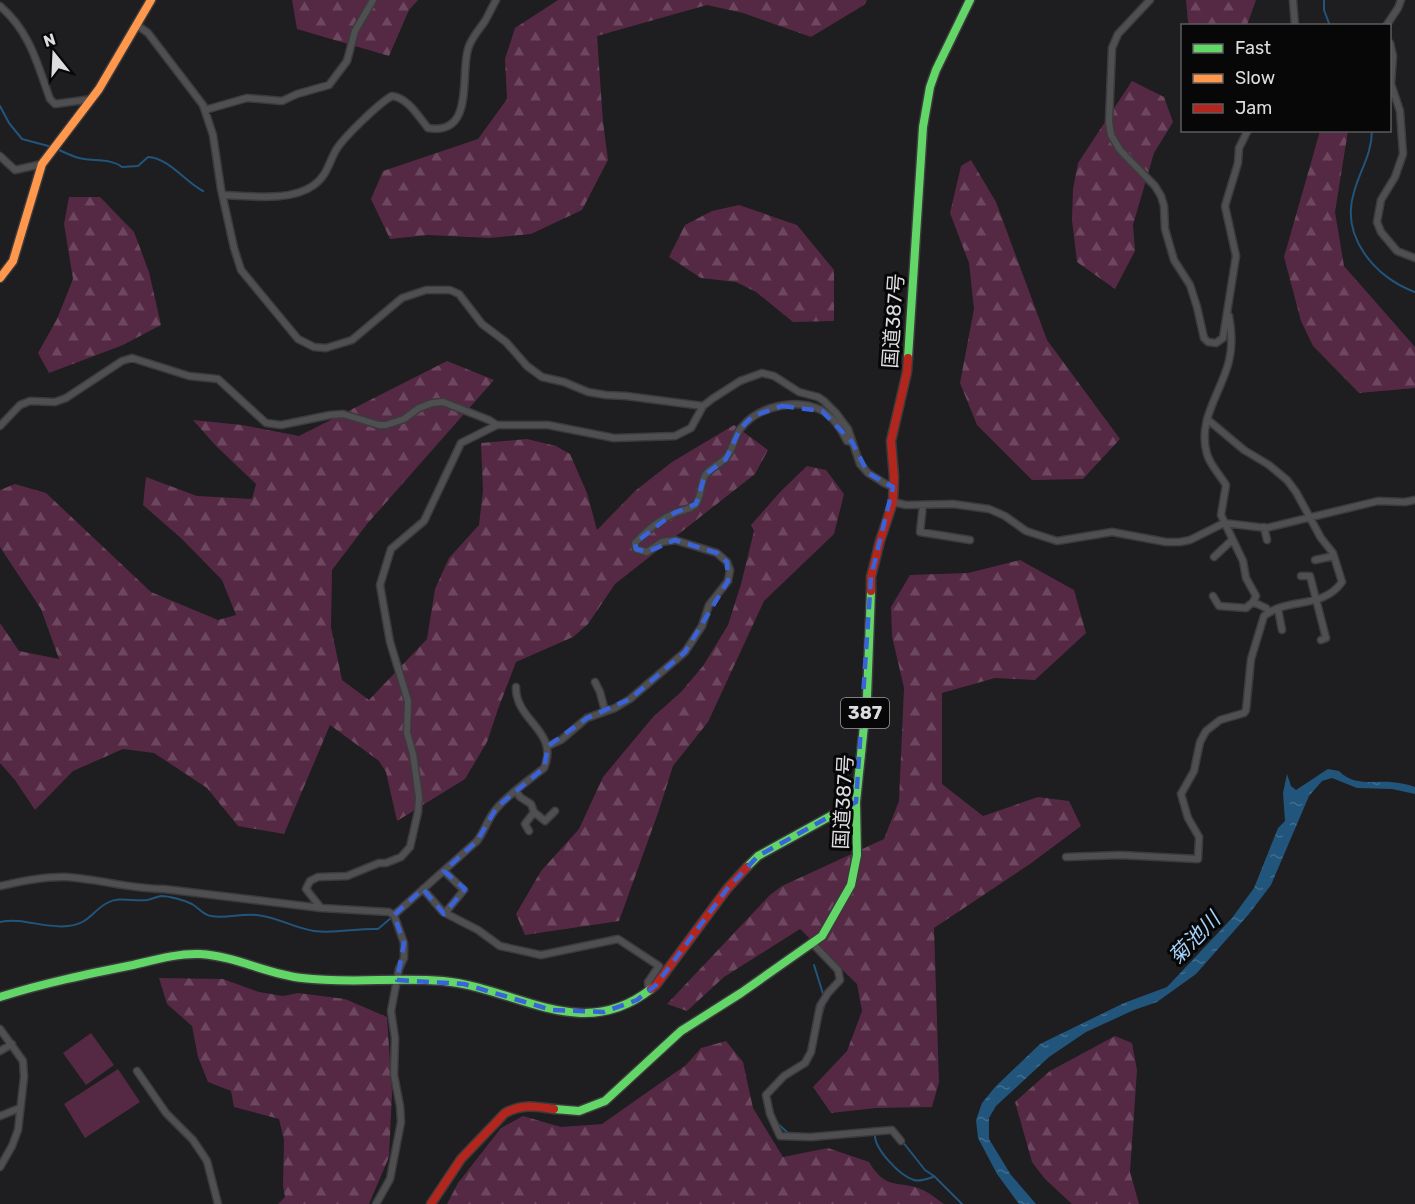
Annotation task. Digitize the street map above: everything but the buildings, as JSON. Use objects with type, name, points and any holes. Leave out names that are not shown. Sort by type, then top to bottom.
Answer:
[{"type":"main road","points":[[0,278],[13,261],[42,164],[92,99],[152,0]]},
{"type":"main road","name":"国道387号","points":[[431,1204],[461,1159],[505,1113],[514,1107],[526,1105],[572,1111],[595,1106],[605,1101],[681,1030],[741,993],[822,936],[851,885],[857,855],[856,802],[867,697],[872,577],[878,548],[893,502],[891,441],[907,372],[914,246],[926,105],[936,70],[970,0]]},
{"type":"main road","points":[[0,997],[44,983],[165,958],[200,954],[232,958],[299,978],[337,981],[443,981],[464,984],[552,1010],[588,1014],[622,1007],[637,1000],[656,984],[727,890],[758,856],[856,802]]},
{"type":"street","points":[[204,110],[247,98],[282,101],[329,85],[347,62],[355,31],[373,0]]},
{"type":"street","points":[[224,195],[292,194],[314,185],[323,177],[342,142],[382,102],[394,96],[411,107],[428,128],[435,129],[456,120],[465,95],[469,46],[496,0]]},
{"type":"street","points":[[1150,0],[1118,34],[1113,48],[1109,122],[1111,135],[1120,150],[1155,186],[1161,196],[1165,229],[1174,260],[1190,285],[1202,331],[1208,342],[1216,343],[1223,338],[1236,256],[1225,206],[1238,163],[1239,148],[1247,132]]},
{"type":"street","points":[[1293,0],[1295,24]]},
{"type":"street","points":[[1387,24],[1401,0]]},
{"type":"street","points":[[0,6],[23,30],[33,50],[50,99],[55,104],[92,99]]},
{"type":"street","points":[[137,25],[148,33],[203,105],[213,135],[234,248],[241,270],[298,339],[305,344],[327,348],[351,340],[402,298],[426,290],[450,290],[459,294],[482,324],[506,342],[527,366],[542,376],[588,392],[703,406]]},
{"type":"street","points":[[1391,50],[1393,56],[1391,84],[1400,111],[1403,154],[1395,177],[1381,200],[1377,222],[1381,232],[1397,252],[1415,258]]},
{"type":"street","points":[[0,156],[15,170],[42,164]]},
{"type":"street","points":[[1213,596],[1220,606],[1246,608],[1256,596],[1246,578],[1243,561],[1221,515],[1226,485],[1207,456],[1204,440],[1208,419],[1228,363],[1233,337],[1228,310],[1231,285]]},
{"type":"street","points":[[0,426],[20,405],[30,401],[55,402],[66,399],[122,362],[132,358],[189,376],[218,379],[267,423],[281,425],[343,414],[379,425],[404,419],[419,408],[443,402],[489,420],[497,426]]},
{"type":"street","points":[[321,908],[306,889],[310,881],[318,877],[347,876],[379,863],[386,863],[401,857],[410,847],[419,797],[413,754],[407,733],[408,701],[390,642],[380,585],[391,549],[424,521],[461,443],[497,426],[548,425],[614,438],[675,436],[691,428],[703,406],[740,381],[762,373],[774,376],[799,392],[824,401],[848,429],[861,464],[868,473],[893,487]]},
{"type":"street","points":[[548,746],[561,740],[587,718],[630,699],[685,652],[702,626],[710,605],[728,581],[730,570],[723,557],[675,540],[662,542],[647,552],[636,549],[635,543],[674,513],[691,508],[696,504],[705,475],[726,459],[740,429],[762,411],[782,406],[807,405],[822,411],[831,418],[847,441],[852,442]]},
{"type":"street","points":[[1066,856],[1120,855],[1198,859],[1199,837],[1188,818],[1181,794],[1194,771],[1200,742],[1206,731],[1220,720],[1246,710],[1251,659],[1264,616],[1278,609],[1328,596],[1342,582],[1334,556],[1287,480],[1269,465],[1244,450],[1208,419]]},
{"type":"street","points":[[893,502],[906,505],[953,504],[989,509],[1005,516],[1026,531],[1057,541],[1112,532],[1166,542],[1180,542],[1190,540],[1224,523],[1264,527],[1378,501],[1415,500]]},
{"type":"street","points":[[923,505],[920,532],[970,540]]},
{"type":"street","points":[[1264,527],[1267,540]]},
{"type":"street","points":[[1214,556],[1232,540]]},
{"type":"street","points":[[1315,560],[1334,556]]},
{"type":"street","points":[[1301,576],[1310,576],[1326,638],[1321,640]]},
{"type":"street","points":[[1253,602],[1266,608],[1269,612]]},
{"type":"street","points":[[1278,609],[1282,630]]},
{"type":"street","points":[[595,682],[605,711]]},
{"type":"street","points":[[394,915],[477,841],[497,807],[544,768],[548,746],[535,724],[523,711],[517,697],[516,687]]},
{"type":"street","points":[[516,791],[520,797],[531,804],[534,812],[545,822],[555,812]]},
{"type":"street","points":[[529,831],[525,824],[534,812]]},
{"type":"street","points":[[444,871],[464,890],[445,913]]},
{"type":"street","points":[[0,886],[42,878],[66,878],[143,889],[164,889],[321,908],[389,912],[394,915],[404,943],[404,958],[397,980],[392,1011],[395,1038],[394,1075],[401,1122],[390,1179],[376,1204]]},
{"type":"street","points":[[423,889],[445,913],[478,930],[500,946],[541,955],[618,939],[659,966],[648,982],[649,991]]},
{"type":"street","points":[[812,943],[838,970],[840,980],[820,1006],[811,1052],[805,1062],[784,1076],[766,1095],[770,1113],[780,1137],[812,1137],[892,1130],[901,1141]]},
{"type":"street","points":[[0,1029],[23,1061],[24,1077],[18,1130],[0,1167]]},
{"type":"street","points":[[0,1051],[12,1044]]},
{"type":"street","points":[[136,1071],[166,1113],[193,1140],[207,1161],[218,1204]]},
{"type":"street","points":[[0,1116],[20,1108]]},
{"type":"highlighted area","points":[[782,406],[822,411],[852,442],[868,473],[893,487],[871,577],[856,802],[758,856],[727,889],[656,985],[637,1000],[604,1012],[552,1010],[464,984],[397,980],[404,943],[394,915],[423,889],[444,914],[465,889],[444,871],[477,841],[497,807],[544,768],[548,746],[587,718],[630,699],[685,652],[728,581],[727,562],[717,553],[675,540],[647,552],[636,549],[635,543],[674,513],[696,504],[705,475],[726,459],[740,429],[753,416]]},
{"type":"green space","points":[[292,0],[418,0],[409,10],[389,56],[297,29]]},
{"type":"green space","points":[[558,0],[867,0],[864,5],[811,37],[743,13],[707,5],[597,36],[608,160],[582,210],[531,234],[489,238],[428,235],[390,239],[371,199],[383,171],[478,139],[507,99],[505,59],[515,28]]},
{"type":"green space","points":[[1186,0],[1256,0],[1247,24],[1190,24]]},
{"type":"green space","points":[[1132,81],[1164,97],[1173,122],[1154,153],[1133,225],[1135,251],[1115,289],[1077,262],[1072,220],[1073,189],[1078,163]]},
{"type":"green space","points":[[1320,132],[1348,132],[1335,212],[1344,266],[1415,347],[1415,388],[1359,393],[1313,346],[1301,321],[1284,257]]},
{"type":"green space","points":[[971,160],[996,202],[1047,340],[1120,439],[1083,479],[1032,480],[977,425],[960,383],[974,309],[969,263],[950,213],[961,166]]},
{"type":"green space","points":[[69,197],[100,197],[134,232],[149,272],[161,325],[123,345],[49,373],[38,353],[57,319],[73,279],[64,224]]},
{"type":"green space","points":[[739,205],[797,225],[834,270],[834,321],[793,322],[756,292],[736,282],[701,278],[669,257],[685,225],[712,211]]},
{"type":"green space","points":[[447,361],[494,380],[367,524],[332,570],[331,627],[342,680],[369,700],[427,639],[435,589],[449,558],[479,525],[483,491],[481,443],[527,439],[556,446],[570,454],[587,493],[597,530],[635,491],[672,462],[734,425],[768,450],[755,474],[615,584],[588,624],[573,637],[516,662],[487,742],[465,779],[397,821],[386,772],[379,761],[330,725],[284,834],[238,826],[207,788],[154,753],[123,749],[73,771],[35,810],[15,780],[0,763],[0,623],[19,651],[59,659],[41,609],[0,547],[0,490],[15,484],[46,493],[151,592],[218,620],[236,615],[222,580],[182,539],[143,505],[146,477],[197,496],[252,499],[256,484],[216,446],[193,420],[242,425],[299,436]]},
{"type":"green space","points":[[807,466],[826,470],[844,494],[834,534],[764,601],[708,722],[673,766],[619,921],[525,935],[516,914],[541,871],[579,829],[603,777],[653,717],[681,692],[703,666],[728,625],[754,531],[751,525]]},
{"type":"green space","points":[[1020,560],[1074,590],[1086,633],[1035,680],[995,678],[942,693],[942,784],[983,816],[1038,797],[1069,801],[1081,826],[1030,864],[934,928],[939,1082],[932,1107],[876,1108],[831,1113],[813,1087],[847,1051],[862,1011],[857,984],[800,929],[724,977],[687,1011],[667,1004],[770,895],[782,886],[884,839],[899,801],[904,688],[892,636],[891,607],[910,575],[968,573]]},
{"type":"green space","points":[[159,978],[223,979],[259,992],[283,996],[298,993],[345,999],[387,1017],[392,1093],[389,1157],[369,1204],[278,1204],[285,1197],[283,1186],[284,1140],[279,1119],[234,1107],[231,1091],[208,1082],[198,1057],[192,1026],[167,1004]]},
{"type":"green space","points":[[91,1033],[114,1065],[86,1085],[63,1053]]},
{"type":"green space","points":[[1115,1036],[1132,1043],[1137,1070],[1130,1172],[1139,1204],[1072,1204],[1045,1179],[1032,1162],[1015,1102],[1050,1071]]},
{"type":"green space","points":[[726,1041],[743,1062],[753,1108],[783,1157],[828,1148],[869,1162],[875,1171],[887,1181],[923,1190],[944,1204],[447,1204],[458,1183],[501,1128],[523,1116],[561,1127],[602,1124],[686,1065],[701,1048]]},
{"type":"green space","points":[[118,1069],[140,1102],[85,1138],[64,1104]]},
{"type":"water","points":[[1328,769],[1339,771],[1357,781],[1409,785],[1415,787],[1415,794],[1392,789],[1357,788],[1332,778],[1322,781],[1309,796],[1271,885],[1249,914],[1196,974],[1157,1002],[1086,1032],[1049,1057],[996,1106],[989,1118],[989,1139],[1011,1175],[1036,1204],[1019,1204],[997,1174],[978,1138],[976,1120],[982,1103],[995,1087],[1040,1044],[1124,1003],[1167,987],[1232,918],[1254,888],[1278,828],[1285,821],[1283,793],[1287,774],[1291,786],[1296,790]]},
{"type":"waterway","points":[[1324,0],[1324,10],[1329,24]]},
{"type":"waterway","points":[[0,106],[9,123],[22,139],[52,147]]},
{"type":"waterway","points":[[1372,132],[1368,154],[1354,192],[1351,208],[1352,224],[1364,253],[1374,266],[1387,277],[1415,292]]},
{"type":"waterway","points":[[57,149],[77,158],[109,161],[122,167],[138,166],[148,157],[156,158],[203,191]]},
{"type":"waterway","points":[[0,922],[17,921],[51,926],[75,925],[112,901],[147,900],[161,896],[189,903],[208,915],[217,917],[257,915],[314,931],[378,929],[391,918]]},
{"type":"waterway","points":[[814,965],[824,997]]},
{"type":"waterway","points":[[821,1017],[825,1003]]},
{"type":"waterway","points":[[776,1122],[789,1134]]},
{"type":"waterway","points":[[875,1133],[878,1146],[888,1161],[902,1173],[916,1181],[933,1177]]},
{"type":"waterway","points":[[902,1141],[925,1170],[962,1204]]},
{"type":"traffic: fast","points":[[908,358],[923,127],[930,87],[936,70],[970,0]]},
{"type":"traffic: fast","points":[[554,1109],[579,1111],[605,1101],[681,1031],[741,993],[822,936],[851,885],[857,855],[856,802],[867,697],[871,591]]},
{"type":"traffic: fast","points":[[747,867],[758,856],[856,802]]},
{"type":"traffic: fast","points":[[0,997],[83,975],[166,957],[192,954],[213,955],[276,973],[320,980],[443,981],[470,986],[548,1008],[574,1012],[599,1012],[625,1005],[651,989]]},
{"type":"traffic: slow","points":[[0,278],[13,261],[42,164],[99,89],[151,0]]},
{"type":"traffic: jam","points":[[871,591],[871,577],[893,502],[894,477],[891,441],[907,372],[908,358]]},
{"type":"traffic: jam","points":[[651,989],[727,889],[747,867]]},
{"type":"traffic: jam","points":[[431,1204],[461,1159],[505,1113],[529,1106],[554,1109]]},
{"type":"water label","name":"菊池川","points":[[1194,938]]}]
